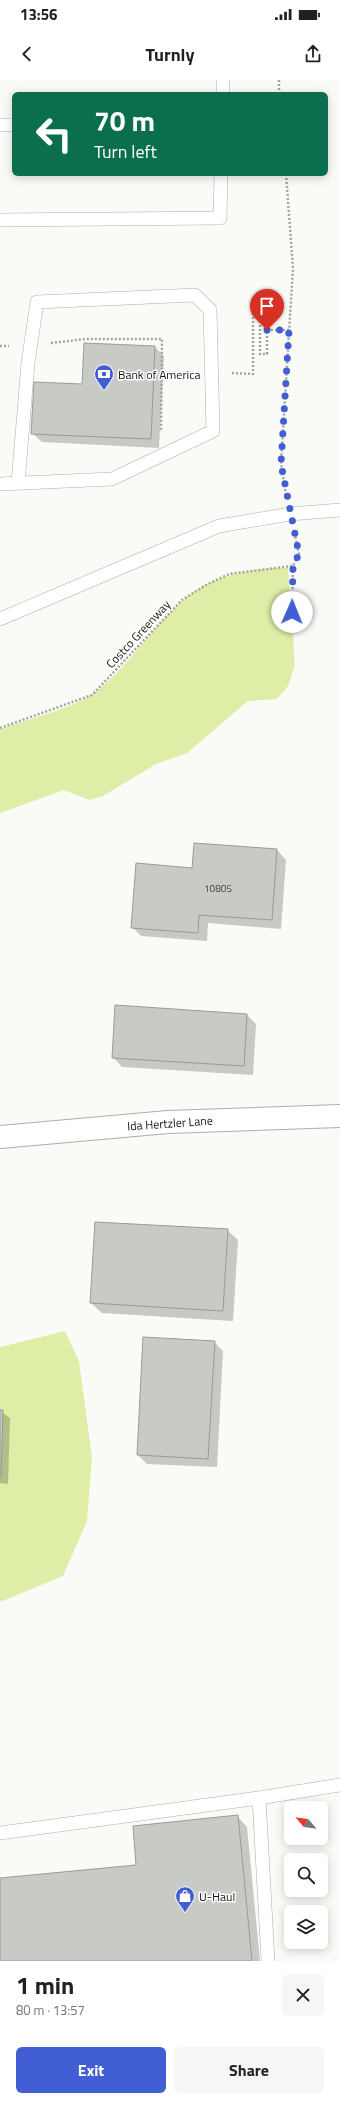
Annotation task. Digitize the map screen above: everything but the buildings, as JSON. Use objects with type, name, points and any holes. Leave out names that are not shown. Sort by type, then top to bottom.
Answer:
[{"type":"street","name":"Ida Hertzler Lane","points":[[0,1138],[168,1122],[340,1116]]},
{"type":"lane","points":[[223,92],[224,80]]},
{"type":"lane","points":[[0,125],[12,125]]},
{"type":"lane","points":[[0,220],[220,218],[221,176]]},
{"type":"lane","points":[[0,484],[112,479],[213,431],[210,310],[195,295],[37,302],[31,345],[18,483]]},
{"type":"lane","points":[[0,619],[219,526],[290,514],[340,510]]},
{"type":"lane","points":[[0,1833],[259,1798],[340,1785]]},
{"type":"lane","points":[[259,1798],[268,1961]]},
{"type":"path","points":[[279,80],[279,92]]},
{"type":"path","points":[[286,176],[293,268],[281,464],[299,554],[293,566],[292,612]]},
{"type":"path","points":[[161,373],[253,374],[253,310],[260,309],[260,354],[267,354],[267,330],[289,330]]},
{"type":"path","points":[[0,346],[31,345],[86,339],[162,339],[161,456]]},
{"type":"path","name":"Costco Greenway","points":[[0,728],[92,695],[182,600],[206,585],[230,574],[293,566]]},
{"type":"green space","points":[[270,568],[288,568],[295,665],[288,686],[277,699],[248,701],[187,753],[156,764],[103,796],[89,800],[64,790],[0,813],[0,729],[62,709],[94,693],[109,681],[173,609],[203,586],[227,576]]},
{"type":"green space","points":[[65,1331],[79,1361],[92,1457],[87,1521],[63,1576],[0,1602],[0,1347]]},
{"type":"place","name":"Bank of America","points":[[104,391]]},
{"type":"place","name":"U-Haul","points":[[185,1913]]},
{"type":"route","points":[[267,330],[289,330],[281,464],[299,554],[293,566],[292,612]]}]
